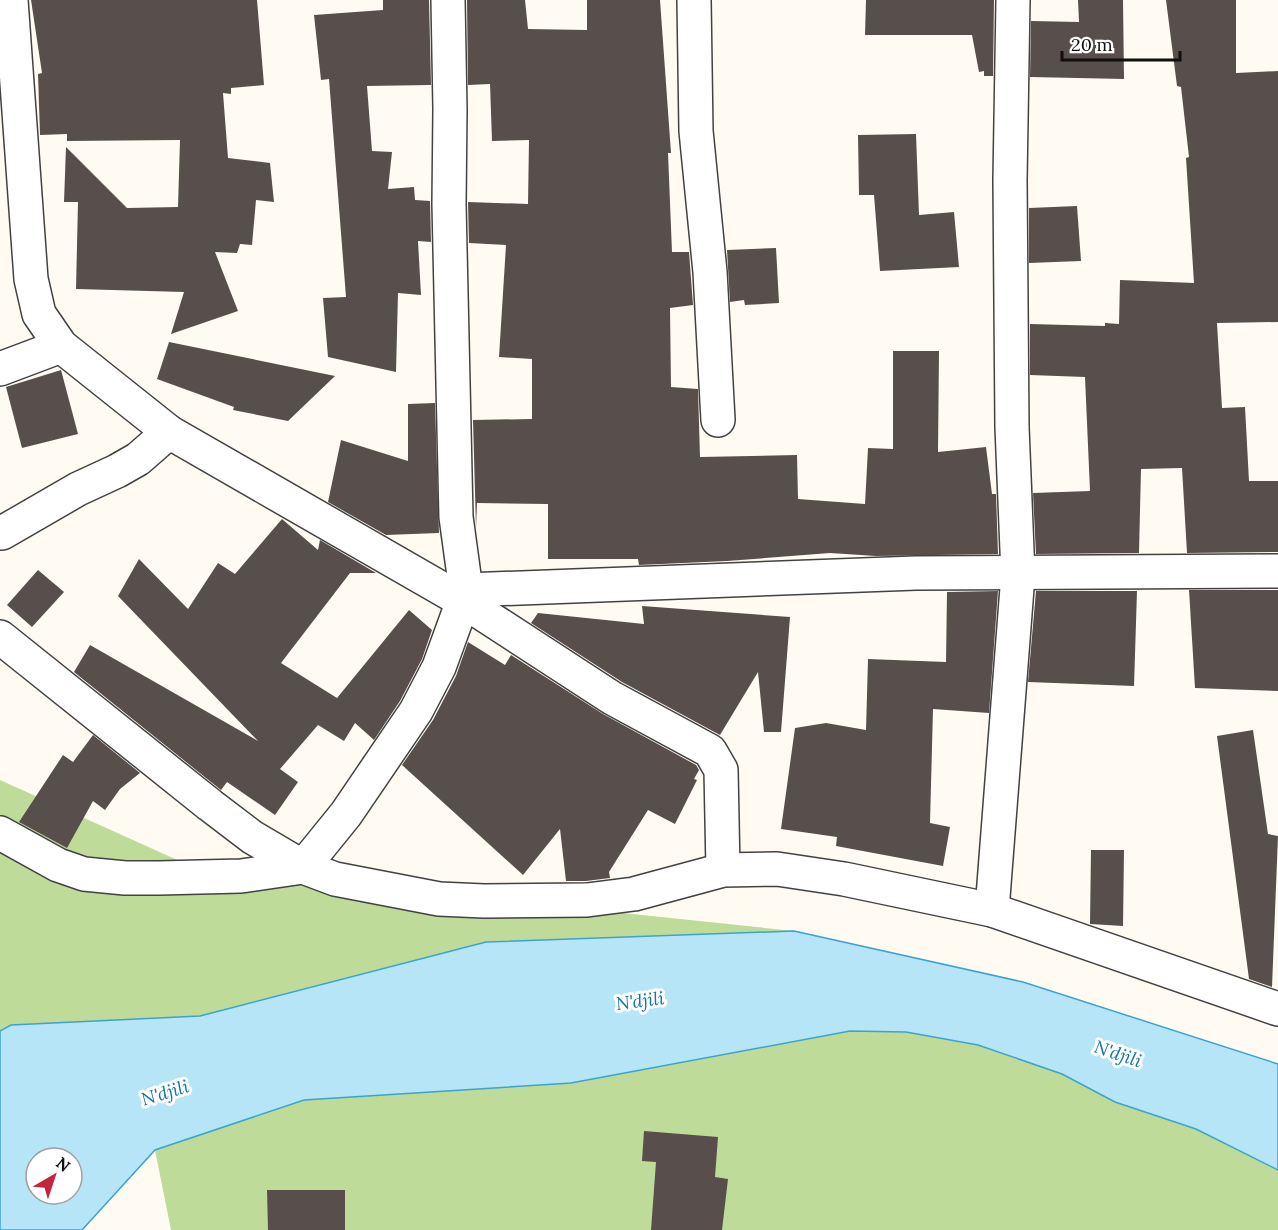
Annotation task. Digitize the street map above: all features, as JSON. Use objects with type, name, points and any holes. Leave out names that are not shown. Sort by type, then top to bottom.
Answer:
[{"type":"street","points":[[11,0],[31,279],[39,314],[61,346],[169,432],[465,595],[612,698],[710,751],[721,770],[723,870]]},
{"type":"street","points":[[0,833],[58,865],[94,875],[125,878],[241,876],[303,867],[346,814],[416,711],[439,667],[465,595],[456,517],[449,204],[448,0]]},
{"type":"street","points":[[694,0],[696,131],[710,272],[717,420]]},
{"type":"street","points":[[992,910],[1018,574],[1012,427],[1010,180],[1013,0]]},
{"type":"street","points":[[0,369],[61,346]]},
{"type":"street","points":[[1,534],[78,489],[138,459],[169,432]]},
{"type":"street","points":[[465,595],[916,573],[1278,571]]},
{"type":"street","points":[[0,637],[252,837],[303,867],[335,879],[429,897],[484,901],[587,900],[634,894],[723,870],[777,869],[946,898],[992,910],[1278,1009]]},
{"type":"green space","points":[[0,780],[195,868],[794,931],[486,942],[200,1016],[11,1025],[0,1031]]},
{"type":"green space","points":[[850,1031],[906,1032],[978,1045],[1062,1074],[1115,1102],[1196,1129],[1278,1170],[1278,1230],[171,1230],[155,1150],[304,1100],[571,1083]]},
{"type":"water","name":"N'djili","points":[[794,931],[1023,982],[1278,1064],[1278,1170],[1196,1129],[1115,1102],[1062,1074],[978,1045],[906,1032],[850,1031],[571,1083],[304,1100],[155,1150],[82,1230],[0,1230],[0,1031],[11,1025],[200,1016],[486,942]]},
{"type":"building","points":[[31,0],[257,0],[264,85],[231,88],[231,94],[223,93],[228,158],[270,163],[274,202],[256,200],[252,245],[240,244],[237,253],[215,252],[238,311],[171,334],[184,292],[76,289],[78,202],[64,202],[66,147],[127,208],[178,207],[180,140],[67,141],[67,134],[40,135],[38,74],[42,73]]},
{"type":"building","points":[[383,0],[429,0],[431,85],[367,86],[372,151],[392,152],[388,189],[414,187],[415,200],[430,201],[431,242],[418,241],[421,295],[398,293],[396,372],[328,357],[323,298],[346,297],[329,79],[321,80],[314,15],[383,10]]},
{"type":"building","points":[[467,0],[525,0],[528,29],[587,30],[587,0],[660,0],[671,153],[668,153],[672,252],[689,252],[693,305],[670,308],[671,387],[698,389],[700,457],[797,455],[798,499],[865,504],[868,448],[893,449],[893,351],[939,351],[938,452],[986,447],[992,494],[996,494],[998,554],[876,556],[830,553],[639,565],[638,559],[548,559],[548,504],[477,503],[476,528],[473,420],[532,419],[532,359],[499,357],[506,245],[469,243],[468,202],[528,204],[529,140],[492,141],[490,84],[468,85]]},
{"type":"building","points":[[866,0],[994,0],[993,76],[984,76],[984,71],[979,72],[972,35],[865,35]]},
{"type":"building","points":[[1078,0],[1123,0],[1124,79],[1030,77],[1031,21],[1079,22]]},
{"type":"building","points":[[1166,0],[1236,0],[1236,73],[1278,71],[1278,322],[1217,323],[1222,408],[1245,407],[1249,481],[1278,481],[1278,552],[1187,553],[1182,468],[1141,469],[1139,553],[1036,554],[1033,493],[1090,491],[1085,377],[1030,375],[1030,324],[1105,326],[1105,323],[1119,324],[1120,280],[1194,283],[1186,158],[1189,157],[1181,87],[1177,86]]},
{"type":"building","points":[[916,134],[919,215],[954,212],[959,267],[880,271],[874,195],[859,195],[858,135]]},
{"type":"building","points":[[1077,206],[1081,261],[1029,263],[1029,208]]},
{"type":"building","points":[[776,248],[779,303],[745,305],[744,300],[730,302],[727,250]]},
{"type":"building","points":[[169,342],[335,376],[288,421],[233,410],[234,407],[157,379]]},
{"type":"building","points":[[61,370],[78,434],[22,448],[6,387]]},
{"type":"building","points":[[435,403],[439,533],[386,535],[328,502],[341,440],[408,461],[408,404]]},
{"type":"building","points":[[282,519],[318,550],[320,540],[376,573],[350,573],[281,663],[337,698],[409,610],[432,630],[422,659],[400,701],[374,740],[355,723],[344,741],[318,725],[280,769],[298,782],[275,815],[227,782],[221,790],[74,672],[90,645],[258,741],[118,596],[139,559],[188,609],[218,563],[235,574]]},
{"type":"building","points":[[38,570],[64,592],[32,627],[7,605]]},
{"type":"building","points":[[1189,590],[1278,590],[1278,691],[1195,688]]},
{"type":"building","points":[[998,591],[989,713],[933,709],[930,823],[950,827],[943,866],[836,846],[837,837],[781,829],[795,728],[826,723],[866,730],[868,659],[946,662],[947,592]]},
{"type":"building","points":[[1036,591],[1137,591],[1134,686],[1028,682]]},
{"type":"building","points":[[642,606],[790,617],[781,732],[764,732],[758,672],[720,735],[622,682],[531,623],[538,613],[644,624]]},
{"type":"building","points":[[468,642],[505,665],[511,655],[603,714],[696,765],[699,770],[694,779],[697,780],[675,824],[648,810],[609,872],[610,878],[586,881],[566,881],[560,829],[523,875],[402,765],[433,720],[456,676]]},
{"type":"building","points":[[1253,730],[1268,834],[1278,836],[1272,987],[1249,979],[1217,736]]},
{"type":"building","points":[[93,735],[140,773],[120,789],[105,810],[93,801],[67,848],[19,822],[63,755],[73,762]]},
{"type":"building","points":[[1091,850],[1124,850],[1123,926],[1090,924]]},
{"type":"building","points":[[644,1131],[718,1137],[715,1177],[728,1179],[722,1230],[651,1230],[656,1162],[642,1161]]},
{"type":"building","points":[[267,1190],[345,1190],[345,1230],[268,1230]]}]
